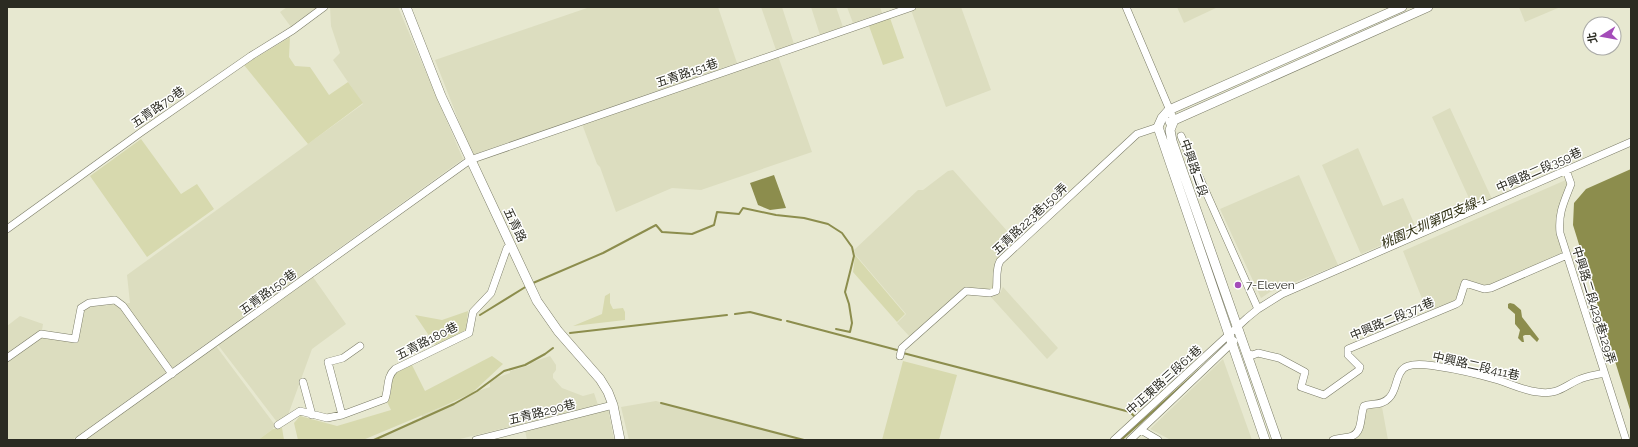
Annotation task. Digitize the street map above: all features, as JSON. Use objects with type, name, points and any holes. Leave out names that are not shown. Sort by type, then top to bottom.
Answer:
[{"type":"street","name":"五青路70巷","points":[[7,229],[146,129],[252,56],[293,30],[324,7]]},
{"type":"street","name":"五青路","points":[[406,7],[441,96],[537,301],[558,331],[600,379],[608,392],[613,405],[620,440]]},
{"type":"street","name":"五青路151巷","points":[[470,160],[912,7]]},
{"type":"street","points":[[1126,7],[1174,120]]},
{"type":"street","points":[[1158,127],[1162,118],[1169,110],[1402,7]]},
{"type":"street","points":[[1158,127],[1428,7]]},
{"type":"street","points":[[1363,24],[1367,34]]},
{"type":"street","name":"中興路二段","points":[[1174,120],[1170,130],[1172,141],[1239,327],[1277,440]]},
{"type":"street","name":"中興路二段","points":[[1158,127],[1265,440]]},
{"type":"street","name":"五青路223巷150弄","points":[[900,356],[902,348],[966,291],[990,293],[996,291],[998,265],[1000,261],[1137,134],[1158,127]]},
{"type":"street","points":[[1181,136],[1258,309]]},
{"type":"street","name":"中興路二段359巷","points":[[1230,340],[1239,327],[1258,309],[1282,294],[1567,172],[1631,142]]},
{"type":"street","name":"五青路150巷","points":[[79,440],[470,160]]},
{"type":"street","name":"中興路二段429巷129弄","points":[[1567,172],[1571,184],[1563,204],[1559,220],[1560,233],[1626,440]]},
{"type":"street","name":"五青路180巷","points":[[278,425],[300,411],[327,418],[342,415],[385,399],[388,390],[390,373],[395,369],[469,333],[473,312],[491,293],[507,248],[512,246]]},
{"type":"street","name":"中興路二段371巷","points":[[1248,354],[1253,355],[1258,353],[1280,358],[1305,372],[1301,387],[1324,395],[1360,367],[1348,355],[1348,349],[1456,304],[1459,302],[1465,283],[1484,289],[1491,288],[1567,255]]},
{"type":"street","points":[[7,358],[41,334],[75,339],[81,308],[89,303],[115,300],[123,306],[172,374]]},
{"type":"street","points":[[1130,440],[1230,340]]},
{"type":"street","name":"中正東路三段61巷","points":[[1114,440],[1230,340]]},
{"type":"street","points":[[342,415],[328,362],[344,358],[360,346]]},
{"type":"street","name":"中興路二段411巷","points":[[1333,440],[1356,433],[1359,428],[1364,406],[1380,404],[1389,399],[1395,389],[1397,379],[1406,366],[1425,365],[1448,368],[1495,379],[1537,392],[1547,393],[1566,387],[1578,380],[1604,373]]},
{"type":"street","points":[[303,382],[312,415]]},
{"type":"street","name":"五青路290巷","points":[[476,440],[613,405]]},
{"type":"street","points":[[1141,430],[1158,440]]},
{"type":"shaded area","points":[[287,7],[319,7],[291,27],[280,12]]},
{"type":"shaded area","points":[[330,7],[398,7],[463,159],[72,440],[7,440],[7,326],[20,316],[43,324],[41,336],[78,343],[84,310],[89,307],[130,303],[127,275],[363,104],[333,60],[340,53],[331,26]]},
{"type":"shaded area","points":[[590,7],[718,7],[737,63],[472,155],[435,60]]},
{"type":"shaded area","points":[[761,7],[782,7],[794,44],[776,50]]},
{"type":"shaded area","points":[[811,7],[836,7],[843,27],[820,35]]},
{"type":"shaded area","points":[[847,7],[880,7],[882,13],[853,23]]},
{"type":"shaded area","points":[[920,7],[961,7],[991,90],[946,107],[911,10]]},
{"type":"shaded area","points":[[1177,7],[1218,7],[1184,23]]},
{"type":"shaded area","points":[[1519,7],[1557,7],[1558,8],[1525,22]]},
{"type":"shaded area","points":[[890,18],[904,58],[883,65],[869,26]]},
{"type":"shaded area","points":[[290,37],[289,57],[295,66],[310,67],[329,95],[348,82],[363,103],[308,144],[244,65]]},
{"type":"shaded area","points":[[778,56],[812,152],[701,190],[672,188],[616,212],[600,167],[597,164],[582,124]]},
{"type":"shaded area","points":[[1450,108],[1492,199],[1473,207],[1432,117]]},
{"type":"shaded area","points":[[141,139],[181,194],[197,184],[214,209],[147,257],[90,176]]},
{"type":"shaded area","points":[[1358,148],[1383,206],[1403,198],[1417,230],[1361,254],[1322,165]]},
{"type":"shaded area","points":[[1631,169],[1631,413],[1573,225],[1574,203],[1586,189]]},
{"type":"shaded area","points":[[953,170],[1016,241],[995,261],[993,288],[990,290],[964,288],[910,337],[897,323],[906,314],[855,254],[854,250],[918,190],[923,190],[948,171]]},
{"type":"shaded area","points":[[774,175],[786,208],[770,210],[758,205],[750,183]]},
{"type":"shaded area","points":[[1299,175],[1338,265],[1270,292],[1261,298],[1220,209]]},
{"type":"shaded area","points":[[1568,179],[1557,214],[1563,252],[1490,285],[1465,281],[1456,300],[1427,311],[1403,251]]},
{"type":"shaded area","points":[[855,255],[905,314],[897,322],[853,272]]},
{"type":"shaded area","points":[[313,277],[346,324],[312,349],[288,415],[277,422],[218,345]]},
{"type":"shaded area","points":[[1003,287],[1058,348],[1047,359],[990,296],[1000,293]]},
{"type":"shaded area","points":[[610,293],[610,303],[613,309],[623,308],[625,312],[625,320],[573,326],[602,314],[605,296]]},
{"type":"shaded area","points":[[1508,304],[1514,304],[1521,310],[1522,317],[1539,339],[1537,342],[1530,335],[1523,336],[1524,342],[1518,338],[1520,330],[1515,324],[1515,314],[1508,308]]},
{"type":"shaded area","points":[[468,311],[466,330],[436,346],[415,315],[442,320]]},
{"type":"shaded area","points":[[216,346],[275,425],[273,429],[258,440],[85,440]]},
{"type":"shaded area","points":[[492,356],[503,364],[472,393],[444,406],[363,440],[298,440],[294,423],[300,416],[337,426],[391,410],[387,402],[391,393],[390,379],[394,373],[412,365],[425,391]]},
{"type":"shaded area","points":[[550,356],[556,365],[553,378],[562,388],[583,396],[594,393],[598,405],[456,440],[369,440],[412,424],[412,421],[422,418],[422,415],[468,397],[472,393],[490,387],[490,380]]},
{"type":"shaded area","points":[[1223,359],[1252,440],[1169,439],[1150,429]]},
{"type":"shaded area","points":[[903,361],[957,375],[939,440],[882,440]]},
{"type":"shaded area","points":[[656,401],[804,440],[629,440],[621,407]]},
{"type":"shaded area","points":[[1382,407],[1388,440],[1340,440],[1355,437],[1366,408]]},
{"type":"shaded area","points":[[608,408],[614,440],[527,440],[525,430]]},
{"type":"shaded area","points":[[282,428],[284,440],[258,440],[273,429]]},
{"type":"waterway","points":[[533,283],[603,253],[656,225],[662,232],[692,234],[714,225],[717,212],[739,214],[743,208],[776,215],[804,218],[828,224],[842,233],[852,247],[854,256],[845,292],[849,304],[852,323],[850,332],[836,329]]},
{"type":"waterway","points":[[480,315],[527,286]]},
{"type":"waterway","points":[[735,314],[750,312],[781,320]]},
{"type":"waterway","points":[[570,333],[727,315]]},
{"type":"waterway","points":[[787,321],[897,350]]},
{"type":"waterway","points":[[374,440],[454,404],[477,391],[504,371],[525,365],[553,348]]},
{"type":"waterway","points":[[903,353],[1130,412],[1135,417]]},
{"type":"waterway","name":"桃園大圳第四支線-1","points":[[1121,440],[1199,370]]},
{"type":"waterway","points":[[661,403],[804,440]]},
{"type":"place","name":"7-Eleven","points":[[1238,285]]}]
